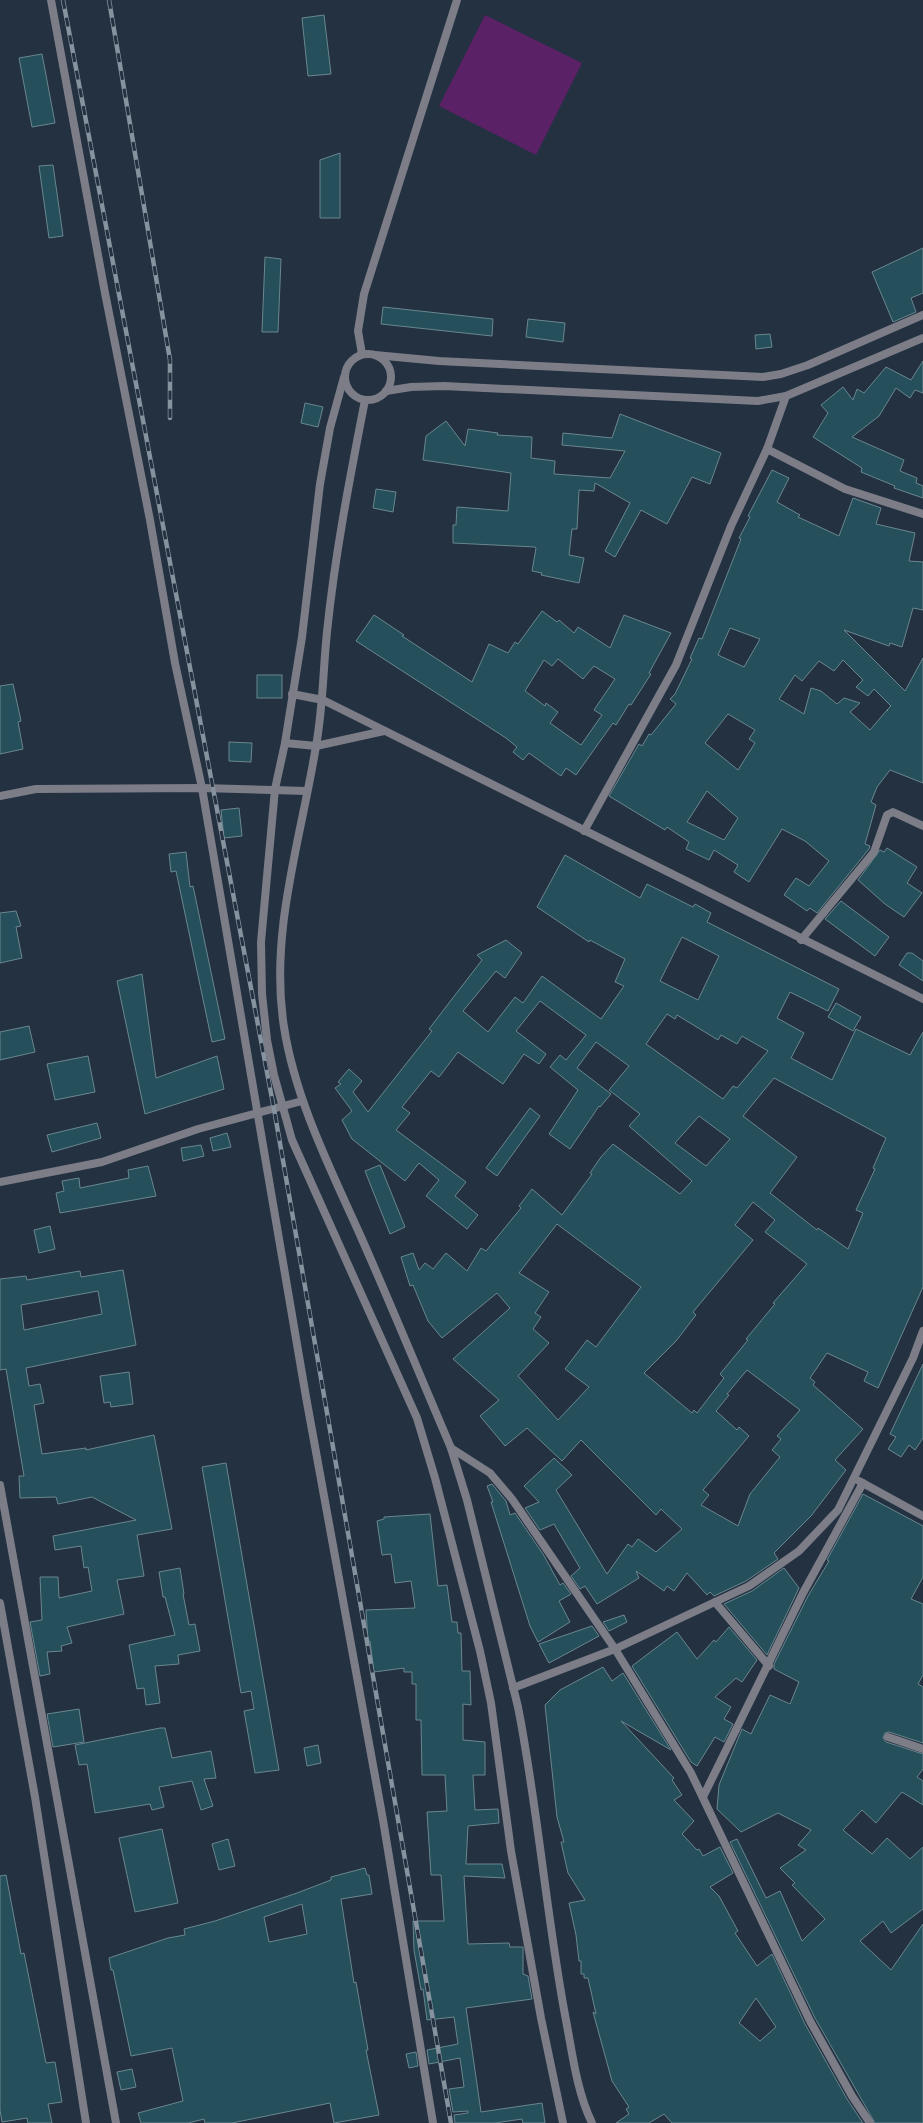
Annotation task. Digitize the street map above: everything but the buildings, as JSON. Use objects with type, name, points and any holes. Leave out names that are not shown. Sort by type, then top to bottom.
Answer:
[{"type":"street","points":[[51,0],[104,285],[150,520],[175,664],[202,788],[306,1398],[383,1820],[433,2123]]},
{"type":"street","points":[[362,354],[358,331],[364,294],[457,0]]},
{"type":"street","points":[[563,2123],[541,2018],[511,1851],[491,1703],[480,1651],[435,1478],[417,1418],[292,1140],[282,1106],[268,1040],[262,994],[260,942],[275,789],[285,743],[320,484],[330,428],[346,367],[353,359],[362,354],[439,361],[763,376],[781,374],[808,365],[923,315]]},
{"type":"street","points":[[344,377],[347,387],[351,393],[365,400],[380,396],[386,391],[411,387],[444,386],[758,401],[786,396],[923,338]]},
{"type":"street","points":[[374,355],[382,359],[388,366],[390,379],[386,391]]},
{"type":"street","points":[[584,831],[676,664],[731,526],[767,449],[786,396]]},
{"type":"street","points":[[365,400],[335,571],[326,634],[323,700],[316,746],[289,886],[283,932],[279,974],[284,1029],[302,1101],[451,1448],[467,1500],[525,1741],[546,1906],[559,1982],[577,2078],[592,2123]]},
{"type":"street","points":[[767,449],[845,489],[923,514]]},
{"type":"street","points":[[292,694],[323,700],[801,940],[923,999]]},
{"type":"street","points":[[285,743],[316,746],[384,731]]},
{"type":"street","points":[[0,796],[36,789],[202,788],[307,791]]},
{"type":"street","points":[[801,940],[874,852],[887,815],[893,812],[923,826]]},
{"type":"street","points":[[0,1182],[102,1162],[198,1129],[302,1101]]},
{"type":"street","points":[[513,1688],[615,1649],[749,1586],[799,1551],[838,1510],[914,1358],[923,1331]]},
{"type":"street","points":[[451,1448],[490,1473],[512,1499],[615,1649],[691,1773],[810,2021],[852,2096],[870,2123]]},
{"type":"street","points":[[855,1478],[923,1516]]},
{"type":"street","points":[[703,1797],[769,1666],[803,1593],[863,1483]]},
{"type":"street","points":[[0,1485],[116,2123]]},
{"type":"street","points":[[715,1602],[769,1666]]},
{"type":"street","points":[[0,1603],[35,1796],[86,2123]]},
{"type":"street","points":[[888,1737],[923,1749]]},
{"type":"shaded area","points":[[485,15],[582,63],[536,155],[439,106]]},
{"type":"railway","points":[[63,0],[274,1109],[451,2123]]},
{"type":"railway","points":[[109,0],[170,360],[170,418]]}]
